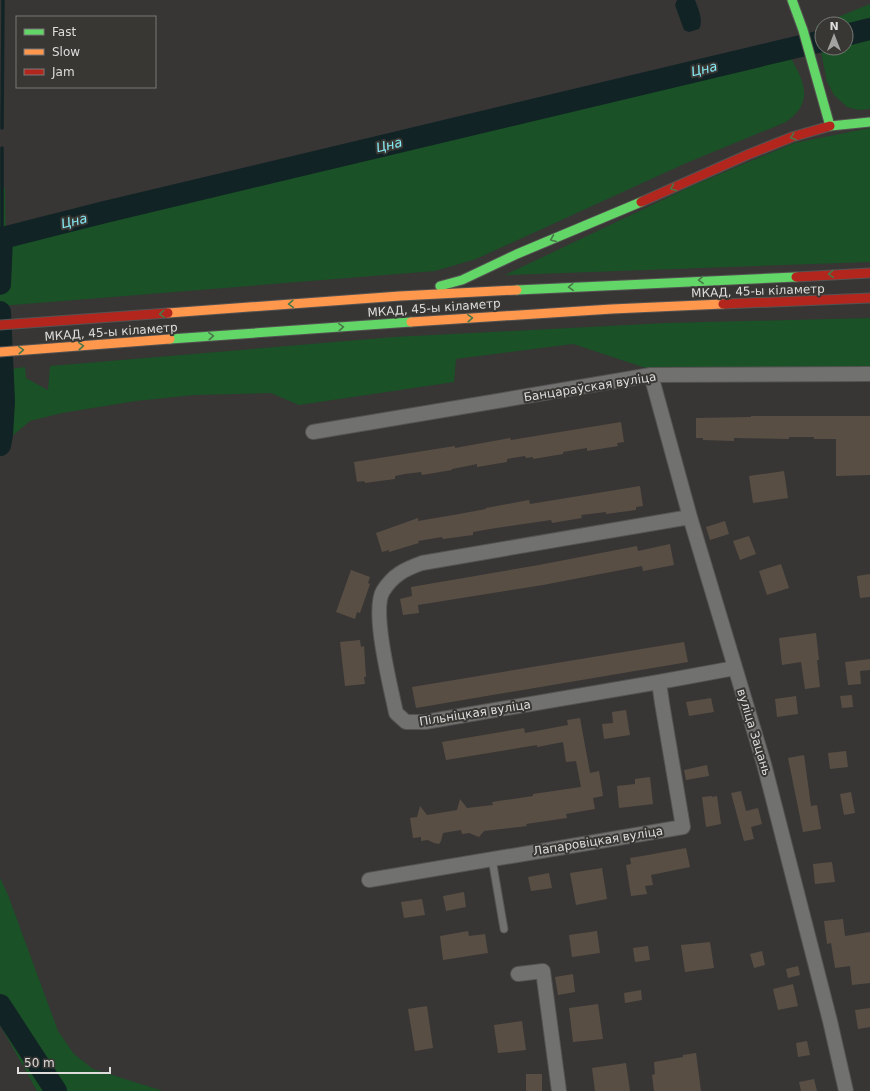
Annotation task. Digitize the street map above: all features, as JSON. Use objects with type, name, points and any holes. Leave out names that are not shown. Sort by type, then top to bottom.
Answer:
[{"type":"main road","points":[[792,0],[803,30],[830,126]]},
{"type":"main road","points":[[400,296],[462,280],[517,254],[792,137],[830,126],[870,122]]},
{"type":"main road","name":"МКАД, 45-ы кіламетр","points":[[0,325],[400,296],[870,273]]},
{"type":"main road","name":"МКАД, 45-ы кіламетр","points":[[0,352],[349,326],[612,309],[870,298]]},
{"type":"street","name":"Банцараўская вуліца","points":[[313,432],[651,375],[870,374]]},
{"type":"street","name":"вуліца Зацань","points":[[651,375],[654,391],[690,517],[764,764],[830,1021],[846,1091]]},
{"type":"street","name":"Пільніцкая вуліца","points":[[690,517],[422,563],[404,570],[393,579],[382,592],[379,606],[379,622],[396,713],[406,722],[425,722],[735,668]]},
{"type":"street","name":"Лапаровіцкая вуліца","points":[[369,880],[683,827],[659,682]]},
{"type":"street","points":[[518,974],[543,971],[559,1091]]},
{"type":"lane","points":[[492,859],[504,929]]},
{"type":"green space","points":[[870,4],[870,109],[858,110],[847,107],[834,95],[827,82],[822,56],[854,56],[854,16],[841,16]]},
{"type":"green space","points":[[790,56],[803,83],[804,97],[798,111],[786,122],[684,164],[476,259],[435,271],[0,306],[0,188],[5,188],[6,248],[109,221]]},
{"type":"green space","points":[[870,128],[870,262],[505,275],[696,184],[794,143]]},
{"type":"green space","points":[[870,318],[870,368],[649,369],[573,344],[456,359],[454,382],[299,405],[271,393],[194,395],[136,401],[62,413],[30,421],[11,437],[0,456],[0,377],[4,370],[25,367],[26,378],[48,390],[50,366],[394,337],[666,323]]},
{"type":"green space","points":[[0,878],[8,895],[58,1031],[74,1054],[93,1069],[163,1091],[37,1091],[0,1025]]},
{"type":"shaded area","points":[[677,0],[695,0],[701,18],[699,29],[689,32],[684,30],[675,5]]},
{"type":"building","points":[[751,416],[870,416],[870,475],[836,476],[836,439],[814,439],[814,437],[789,437],[789,439],[734,438],[734,441],[703,440],[703,438],[696,438],[696,418]]},
{"type":"building","points":[[621,422],[624,442],[617,443],[618,446],[587,451],[587,448],[533,459],[533,457],[526,458],[525,456],[507,459],[507,462],[477,467],[477,464],[422,475],[421,472],[395,476],[395,479],[365,483],[364,481],[357,482],[354,462],[455,446],[455,448],[510,438],[511,440]]},
{"type":"building","points":[[784,471],[788,498],[753,503],[749,476]]},
{"type":"building","points":[[640,486],[643,506],[636,507],[636,510],[606,514],[606,512],[581,515],[582,518],[552,523],[551,520],[473,532],[473,535],[443,539],[442,537],[418,541],[419,543],[389,552],[389,550],[382,552],[376,533],[418,518],[418,521],[529,500],[530,504]]},
{"type":"building","points":[[725,521],[729,534],[710,540],[706,527]]},
{"type":"building","points":[[749,536],[756,554],[740,560],[733,541]]},
{"type":"building","points":[[670,544],[674,565],[643,571],[642,566],[543,585],[418,605],[419,613],[403,615],[400,599],[412,596],[411,587],[539,565],[637,546],[638,551]]},
{"type":"building","points":[[781,564],[789,588],[767,595],[759,571]]},
{"type":"building","points":[[351,570],[370,577],[368,583],[370,584],[360,613],[357,612],[355,619],[336,612]]},
{"type":"building","points":[[870,574],[870,597],[860,598],[857,576]]},
{"type":"building","points":[[816,633],[820,687],[805,689],[801,662],[782,665],[779,638]]},
{"type":"building","points":[[360,640],[361,647],[364,646],[365,684],[345,686],[340,642]]},
{"type":"building","points":[[684,642],[688,662],[416,708],[412,687]]},
{"type":"building","points":[[870,659],[870,670],[860,671],[861,684],[848,685],[845,662]]},
{"type":"building","points":[[852,695],[853,707],[842,708],[840,696]]},
{"type":"building","points":[[796,696],[798,714],[777,717],[775,699]]},
{"type":"building","points":[[711,698],[714,712],[689,716],[686,702]]},
{"type":"building","points":[[626,710],[630,735],[604,739],[602,724],[613,723],[612,712]]},
{"type":"building","points":[[580,718],[590,773],[599,771],[603,796],[593,798],[595,809],[566,814],[567,818],[526,824],[527,826],[484,831],[479,837],[469,833],[462,834],[461,830],[443,833],[439,844],[428,840],[421,841],[421,837],[413,838],[410,818],[417,817],[420,806],[427,815],[457,810],[460,799],[467,808],[493,805],[492,802],[533,796],[533,794],[581,787],[576,761],[566,762],[563,742],[446,760],[442,742],[524,728],[525,733],[568,725],[567,720]]},
{"type":"building","points":[[846,751],[848,767],[830,769],[828,753]]},
{"type":"building","points":[[804,755],[811,806],[817,805],[821,829],[803,832],[788,758]]},
{"type":"building","points":[[707,765],[709,776],[686,780],[684,770]]},
{"type":"building","points":[[650,777],[653,804],[619,808],[617,786],[635,784],[635,779]]},
{"type":"building","points":[[741,791],[746,811],[758,808],[762,824],[751,827],[754,839],[744,841],[731,793]]},
{"type":"building","points":[[851,792],[855,813],[844,815],[840,794]]},
{"type":"building","points":[[717,796],[721,824],[706,827],[702,797]]},
{"type":"building","points":[[686,848],[690,867],[651,875],[653,885],[645,886],[647,894],[631,896],[626,865],[631,864],[630,858]]},
{"type":"building","points":[[832,862],[835,882],[815,884],[813,864]]},
{"type":"building","points":[[602,868],[607,899],[576,905],[570,873]]},
{"type":"building","points":[[549,873],[552,888],[531,891],[528,877]]},
{"type":"building","points":[[464,892],[466,907],[446,911],[443,896]]},
{"type":"building","points":[[422,899],[425,915],[404,918],[401,902]]},
{"type":"building","points":[[843,919],[845,936],[870,932],[870,983],[852,985],[850,966],[835,968],[831,943],[827,944],[824,921]]},
{"type":"building","points":[[468,931],[469,936],[485,934],[488,953],[443,960],[440,936]]},
{"type":"building","points":[[597,931],[600,953],[572,957],[569,935]]},
{"type":"building","points":[[710,942],[714,968],[685,972],[681,945]]},
{"type":"building","points":[[648,946],[650,960],[635,962],[633,948]]},
{"type":"building","points":[[762,951],[765,965],[754,968],[750,954]]},
{"type":"building","points":[[798,966],[800,975],[788,978],[786,969]]},
{"type":"building","points":[[573,974],[575,992],[558,995],[555,977]]},
{"type":"building","points":[[793,984],[798,1006],[778,1010],[773,989]]},
{"type":"building","points":[[641,990],[642,1000],[625,1003],[624,993]]},
{"type":"building","points":[[598,1004],[603,1039],[573,1042],[569,1008]]},
{"type":"building","points":[[427,1006],[433,1048],[415,1051],[408,1009]]},
{"type":"building","points":[[870,1008],[870,1027],[858,1029],[855,1010]]},
{"type":"building","points":[[522,1021],[526,1050],[498,1053],[494,1025]]},
{"type":"building","points":[[807,1041],[810,1055],[798,1057],[796,1043]]},
{"type":"building","points":[[696,1053],[701,1091],[654,1091],[652,1075],[655,1074],[654,1062]]},
{"type":"building","points":[[626,1063],[630,1091],[595,1091],[592,1068]]},
{"type":"building","points":[[526,1074],[542,1074],[542,1091],[526,1091]]},
{"type":"building","points":[[814,1079],[817,1091],[801,1091],[799,1082]]},
{"type":"waterway","points":[[2,128],[3,0]]},
{"type":"waterway","name":"Цна","points":[[854,33],[870,29]]},
{"type":"waterway","name":"Цна","points":[[0,284],[2,238],[105,212],[814,43]]},
{"type":"waterway","points":[[2,148],[2,238]]},
{"type":"waterway","name":"Цна","points":[[0,312],[4,401],[0,445]]},
{"type":"waterway","name":"Цна","points":[[0,1005],[56,1091]]},
{"type":"traffic: fast","points":[[792,0],[803,30],[830,126],[870,122]]},
{"type":"traffic: fast","points":[[440,286],[462,280],[517,254],[641,202]]},
{"type":"traffic: fast","points":[[517,290],[796,277]]},
{"type":"traffic: fast","points":[[170,339],[411,322]]},
{"type":"traffic: slow","points":[[168,313],[400,296],[517,290]]},
{"type":"traffic: slow","points":[[411,322],[612,309],[723,304]]},
{"type":"traffic: slow","points":[[0,352],[170,339]]},
{"type":"traffic: jam","points":[[641,202],[747,155],[792,137],[830,126]]},
{"type":"traffic: jam","points":[[796,277],[870,273]]},
{"type":"traffic: jam","points":[[723,304],[870,298]]},
{"type":"traffic: jam","points":[[0,325],[168,313]]}]
